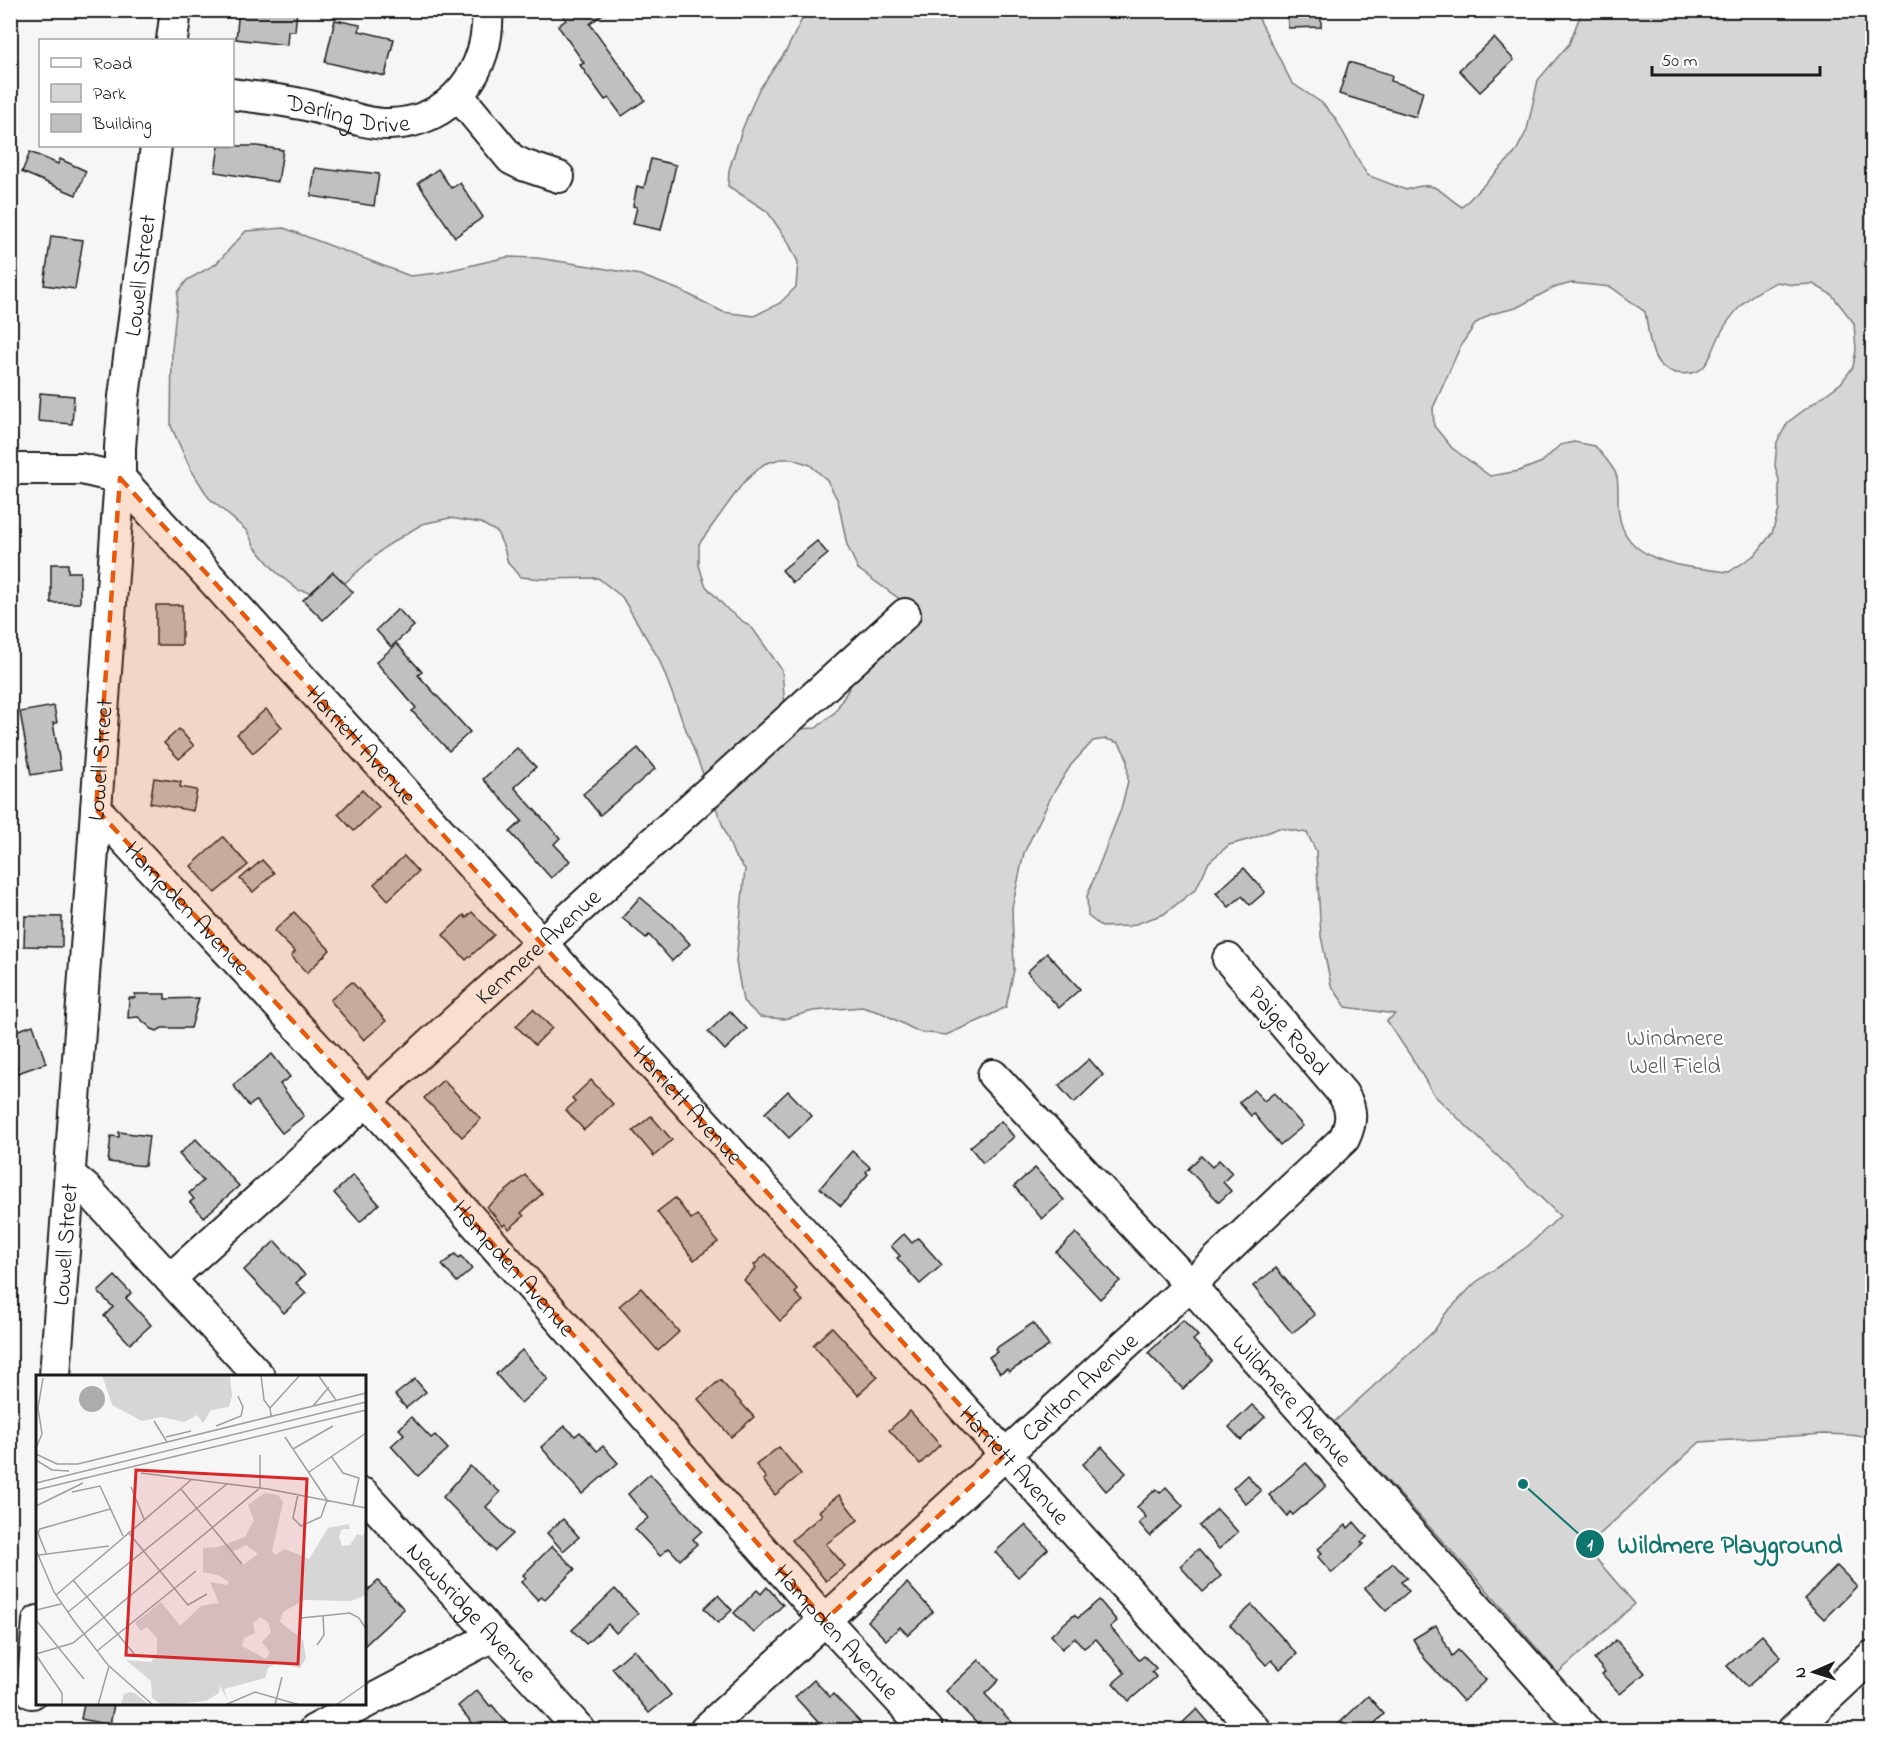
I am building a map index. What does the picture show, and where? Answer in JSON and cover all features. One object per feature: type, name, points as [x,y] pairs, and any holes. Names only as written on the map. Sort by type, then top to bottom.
[{"type":"street","points":[[172,39],[176,10]]},
{"type":"street","name":"Darling Drive","points":[[234,94],[310,106],[360,120],[390,124],[433,113],[458,95],[472,77],[482,57],[486,42],[487,10]]},
{"type":"street","points":[[458,95],[511,159],[560,177]]},
{"type":"street","name":"Lowell Street","points":[[55,1375],[124,397],[156,147]]},
{"type":"street","points":[[10,469],[81,469],[120,478]]},
{"type":"street","name":"Harriett Avenue","points":[[120,478],[1255,1731]]},
{"type":"street","name":"Kenmere Avenue","points":[[170,1279],[905,614]]},
{"type":"street","name":"Hampden Avenue","points":[[96,809],[367,1101],[825,1620],[927,1731]]},
{"type":"street","name":"Paige Road","points":[[1228,958],[1338,1087],[1348,1102]]},
{"type":"street","name":"Wildmere Avenue","points":[[993,1075],[1190,1285],[1587,1731]]},
{"type":"street","name":"Carlton Avenue","points":[[705,1731],[1339,1145],[1351,1125],[1348,1102]]},
{"type":"street","points":[[70,1175],[88,1190],[257,1375]]},
{"type":"street","name":"Newbridge Avenue","points":[[366,1496],[580,1731]]},
{"type":"street","points":[[366,1703],[493,1636]]},
{"type":"street","points":[[32,1693],[36,1645]]},
{"type":"street","points":[[1793,1731],[1872,1656]]},
{"type":"street","points":[[314,1731],[363,1705]]},
{"type":"highlighted area","points":[[120,478],[1005,1455],[825,1620],[367,1101],[96,809]]},
{"type":"green space","name":"Windmere Well Field","points":[[806,11],[1255,11],[1292,83],[1322,103],[1335,118],[1367,175],[1406,190],[1425,186],[1437,188],[1462,207],[1515,153],[1527,130],[1538,80],[1569,44],[1582,11],[1872,11],[1872,1438],[1824,1434],[1700,1442],[1586,1547],[1635,1604],[1558,1673],[1485,1588],[1334,1422],[1434,1331],[1445,1314],[1475,1283],[1528,1246],[1560,1216],[1434,1095],[1387,1021],[1395,1014],[1346,1007],[1331,985],[1321,936],[1316,851],[1307,833],[1279,828],[1229,845],[1209,862],[1196,889],[1164,914],[1130,926],[1102,927],[1088,916],[1087,896],[1121,809],[1128,781],[1127,758],[1119,743],[1106,739],[1093,741],[1071,765],[1052,795],[1024,853],[1012,908],[1014,970],[1006,1007],[946,1035],[919,1032],[882,1013],[862,1007],[813,1011],[784,1019],[760,1017],[743,1001],[736,962],[745,869],[734,855],[659,659],[622,597],[598,578],[520,577],[508,563],[497,532],[481,523],[450,518],[422,524],[385,547],[346,582],[318,594],[298,590],[276,572],[255,547],[247,531],[209,498],[190,468],[171,426],[172,349],[178,292],[187,280],[216,264],[246,231],[284,228],[410,276],[438,273],[507,257],[537,258],[640,275],[682,291],[723,312],[754,316],[780,303],[796,287],[798,262],[787,240],[767,211],[728,186],[729,170],[758,91],[786,51]],"holes":[[[1776,282],[1794,285],[1813,284],[1832,295],[1854,323],[1856,350],[1853,367],[1841,383],[1788,422],[1777,442],[1775,466],[1779,480],[1779,510],[1772,533],[1756,554],[1729,572],[1678,565],[1661,560],[1633,544],[1624,531],[1619,514],[1617,477],[1611,465],[1595,446],[1574,442],[1560,445],[1542,462],[1519,471],[1490,476],[1452,448],[1434,426],[1433,408],[1461,345],[1476,323],[1491,314],[1516,308],[1553,288],[1572,283],[1611,287],[1645,312],[1652,349],[1660,364],[1667,370],[1687,374],[1703,368],[1724,328],[1742,305],[1754,294]],[[780,459],[793,459],[810,465],[827,480],[838,501],[847,545],[858,569],[912,608],[915,621],[898,642],[861,668],[835,712],[816,728],[796,729],[785,708],[782,670],[753,629],[728,610],[705,585],[699,565],[699,544],[743,483],[764,464]]]},
{"type":"building","points":[[239,10],[297,10],[295,31],[288,31],[287,45],[236,39]]},
{"type":"building","points":[[559,10],[608,10],[590,24],[645,100],[622,116],[609,98],[605,100],[580,65],[584,63],[558,26],[566,20]]},
{"type":"building","points":[[1287,10],[1321,10],[1321,27],[1288,28]]},
{"type":"building","points":[[335,20],[360,25],[359,31],[394,39],[385,76],[325,62]]},
{"type":"building","points":[[1494,38],[1514,60],[1480,92],[1459,70]]},
{"type":"building","points":[[1349,62],[1392,75],[1391,81],[1423,91],[1416,117],[1339,94]]},
{"type":"building","points":[[257,146],[283,150],[278,182],[215,172],[219,147]]},
{"type":"building","points":[[30,152],[58,164],[60,159],[86,171],[76,195],[22,172]]},
{"type":"building","points":[[651,159],[676,165],[661,230],[633,224],[637,207],[633,206],[637,186],[644,188]]},
{"type":"building","points":[[315,168],[379,174],[374,206],[311,196]]},
{"type":"building","points":[[438,169],[451,188],[460,183],[483,217],[455,237],[418,183]]},
{"type":"building","points":[[51,236],[83,240],[75,289],[44,285]]},
{"type":"building","points":[[40,393],[74,396],[72,424],[38,421]]},
{"type":"building","points":[[817,541],[828,554],[793,583],[782,570]]},
{"type":"building","points":[[51,564],[68,564],[68,572],[80,572],[80,603],[51,603]]},
{"type":"building","points":[[333,572],[353,592],[323,620],[303,600]]},
{"type":"building","points":[[156,605],[182,605],[182,645],[156,645]]},
{"type":"building","points":[[398,609],[414,626],[391,647],[376,630]]},
{"type":"building","points":[[397,644],[422,672],[418,675],[470,732],[449,751],[412,711],[416,708],[376,662]]},
{"type":"building","points":[[54,706],[57,723],[53,723],[61,770],[31,775],[20,712]]},
{"type":"building","points":[[266,709],[282,727],[253,753],[237,734]]},
{"type":"building","points":[[179,729],[194,746],[179,759],[164,743]]},
{"type":"building","points":[[517,748],[536,767],[514,787],[560,838],[554,844],[570,861],[551,878],[510,832],[522,821],[483,779]]},
{"type":"building","points":[[638,748],[655,769],[600,815],[583,794]]},
{"type":"building","points":[[154,778],[181,782],[180,787],[197,790],[193,811],[150,803]]},
{"type":"building","points":[[362,790],[379,807],[354,831],[338,814]]},
{"type":"building","points":[[223,837],[248,865],[215,893],[191,866]]},
{"type":"building","points":[[404,856],[418,872],[388,900],[374,884]]},
{"type":"building","points":[[262,860],[274,873],[253,892],[240,879]]},
{"type":"building","points":[[1244,868],[1265,892],[1250,905],[1242,896],[1229,907],[1216,893]]},
{"type":"building","points":[[640,897],[671,923],[690,944],[672,961],[649,935],[646,938],[622,918]]},
{"type":"building","points":[[294,912],[330,950],[307,973],[291,956],[295,952],[274,931]]},
{"type":"building","points":[[472,912],[494,935],[466,960],[443,935],[464,915],[466,918]]},
{"type":"building","points":[[25,916],[62,917],[62,947],[24,946]]},
{"type":"building","points":[[1047,953],[1080,989],[1059,1008],[1027,972]]},
{"type":"building","points":[[352,982],[386,1021],[364,1040],[330,1000]]},
{"type":"building","points":[[135,994],[165,994],[165,999],[199,998],[191,1028],[162,1028],[157,1031],[138,1017],[128,1018],[129,998],[135,998]]},
{"type":"building","points":[[533,1009],[552,1028],[535,1045],[516,1026]]},
{"type":"building","points":[[730,1011],[747,1029],[725,1050],[708,1032]]},
{"type":"building","points":[[33,1025],[46,1063],[18,1073],[10,1050],[10,1033]]},
{"type":"building","points":[[272,1054],[290,1077],[280,1084],[304,1116],[282,1133],[256,1101],[249,1106],[233,1085]]},
{"type":"building","points":[[1089,1059],[1103,1075],[1074,1103],[1059,1086]]},
{"type":"building","points":[[443,1080],[481,1119],[462,1137],[424,1098]]},
{"type":"building","points":[[591,1080],[613,1104],[584,1130],[566,1110],[575,1102],[572,1098]]},
{"type":"building","points":[[1254,1090],[1264,1101],[1274,1093],[1303,1126],[1280,1145],[1254,1114],[1251,1116],[1239,1102]]},
{"type":"building","points":[[788,1091],[812,1116],[789,1138],[765,1113]]},
{"type":"building","points":[[651,1116],[672,1140],[654,1156],[633,1131]]},
{"type":"building","points":[[1001,1121],[1014,1137],[983,1163],[970,1147]]},
{"type":"building","points":[[119,1132],[149,1136],[145,1166],[108,1162],[111,1136],[119,1137]]},
{"type":"building","points":[[196,1139],[239,1186],[204,1217],[190,1202],[194,1199],[189,1193],[203,1181],[179,1154]]},
{"type":"building","points":[[852,1151],[870,1167],[866,1172],[868,1174],[841,1206],[820,1188]]},
{"type":"building","points":[[1201,1156],[1212,1167],[1219,1160],[1232,1173],[1223,1182],[1231,1191],[1219,1202],[1188,1169]]},
{"type":"building","points":[[1035,1168],[1064,1200],[1042,1219],[1014,1186]]},
{"type":"building","points":[[353,1175],[379,1204],[360,1222],[334,1193]]},
{"type":"building","points":[[525,1175],[542,1194],[521,1213],[524,1216],[509,1229],[505,1224],[503,1226],[487,1207]]},
{"type":"building","points":[[675,1198],[691,1219],[697,1215],[718,1242],[694,1260],[657,1212]]},
{"type":"building","points":[[1076,1233],[1120,1281],[1100,1299],[1056,1252]]},
{"type":"building","points":[[904,1234],[912,1243],[918,1238],[942,1265],[920,1284],[897,1258],[900,1256],[891,1246]]},
{"type":"building","points":[[275,1241],[305,1275],[296,1283],[306,1293],[284,1313],[244,1270]]},
{"type":"building","points":[[455,1254],[459,1258],[461,1256],[472,1269],[457,1282],[442,1265]]},
{"type":"building","points":[[766,1254],[798,1290],[795,1293],[803,1301],[780,1321],[744,1280],[756,1268],[754,1265]]},
{"type":"building","points":[[1276,1268],[1315,1315],[1292,1333],[1253,1286]]},
{"type":"building","points":[[115,1276],[131,1293],[126,1298],[151,1325],[130,1344],[104,1316],[113,1307],[98,1292]]},
{"type":"building","points":[[641,1288],[679,1332],[658,1351],[619,1306]]},
{"type":"building","points":[[1183,1320],[1198,1336],[1193,1340],[1212,1361],[1183,1389],[1148,1353]]},
{"type":"building","points":[[1033,1323],[1049,1346],[1009,1372],[1007,1369],[1000,1373],[989,1357],[997,1352],[995,1349]]},
{"type":"building","points":[[832,1327],[878,1377],[858,1395],[813,1345]]},
{"type":"building","points":[[522,1350],[548,1379],[521,1403],[496,1374]]},
{"type":"building","points":[[415,1379],[426,1392],[406,1408],[395,1395]]},
{"type":"building","points":[[720,1380],[754,1417],[731,1437],[698,1399]]},
{"type":"building","points":[[1252,1405],[1265,1417],[1241,1440],[1229,1427]]},
{"type":"building","points":[[910,1411],[940,1445],[920,1464],[889,1430]]},
{"type":"building","points":[[411,1417],[431,1438],[435,1435],[448,1449],[418,1476],[391,1446],[404,1434],[399,1429]]},
{"type":"building","points":[[565,1426],[575,1436],[580,1432],[597,1451],[603,1446],[618,1463],[582,1494],[541,1447]]},
{"type":"building","points":[[779,1447],[801,1474],[775,1495],[763,1480],[766,1478],[756,1465]]},
{"type":"building","points":[[1102,1447],[1126,1473],[1106,1491],[1083,1464]]},
{"type":"building","points":[[1306,1463],[1326,1486],[1293,1515],[1290,1512],[1287,1516],[1269,1495]]},
{"type":"building","points":[[470,1466],[500,1492],[486,1507],[513,1534],[495,1551],[443,1497]]},
{"type":"building","points":[[650,1474],[702,1531],[693,1539],[697,1544],[680,1560],[669,1548],[660,1556],[635,1529],[648,1518],[628,1494]]},
{"type":"building","points":[[1247,1475],[1261,1491],[1246,1504],[1233,1488]]},
{"type":"building","points":[[1166,1487],[1183,1506],[1150,1536],[1139,1523],[1146,1517],[1137,1507],[1156,1489],[1160,1493]]},
{"type":"building","points":[[839,1495],[858,1520],[826,1544],[845,1566],[826,1581],[792,1540],[822,1515],[819,1511]]},
{"type":"building","points":[[1217,1509],[1238,1532],[1219,1549],[1199,1526]]},
{"type":"building","points":[[563,1519],[579,1537],[563,1551],[547,1533]]},
{"type":"building","points":[[1354,1522],[1367,1537],[1361,1542],[1364,1544],[1332,1573],[1318,1557],[1322,1553],[1318,1549],[1346,1525],[1348,1528]]},
{"type":"building","points":[[1025,1525],[1048,1549],[1018,1577],[995,1552]]},
{"type":"building","points":[[552,1546],[575,1569],[545,1599],[541,1596],[538,1600],[521,1582],[526,1578],[523,1575]]},
{"type":"building","points":[[1198,1549],[1221,1576],[1203,1592],[1180,1566]]},
{"type":"building","points":[[1393,1563],[1407,1578],[1401,1582],[1409,1591],[1386,1611],[1365,1588]]},
{"type":"building","points":[[1837,1566],[1857,1586],[1824,1619],[1804,1599]]},
{"type":"building","points":[[378,1581],[404,1609],[366,1644],[366,1592]]},
{"type":"building","points":[[907,1583],[933,1612],[908,1635],[900,1627],[886,1640],[868,1621]]},
{"type":"building","points":[[767,1587],[783,1605],[754,1633],[734,1613],[757,1590],[761,1594]]},
{"type":"building","points":[[615,1589],[638,1614],[616,1633],[608,1624],[586,1644],[572,1630]]},
{"type":"building","points":[[718,1595],[732,1610],[718,1623],[704,1608]]},
{"type":"building","points":[[1099,1600],[1117,1621],[1110,1627],[1139,1660],[1144,1656],[1156,1668],[1152,1672],[1156,1677],[1129,1701],[1113,1683],[1125,1673],[1096,1639],[1084,1648],[1075,1638],[1062,1649],[1051,1635],[1074,1615],[1078,1618]]},
{"type":"building","points":[[1252,1605],[1297,1654],[1280,1669],[1272,1660],[1266,1665],[1230,1625]]},
{"type":"building","points":[[1436,1625],[1452,1656],[1458,1650],[1486,1680],[1463,1701],[1425,1659],[1413,1639]]},
{"type":"building","points":[[1762,1635],[1781,1657],[1747,1687],[1727,1666]]},
{"type":"building","points":[[1616,1640],[1645,1673],[1620,1694],[1602,1674],[1605,1672],[1594,1659]]},
{"type":"building","points":[[634,1649],[671,1695],[649,1713],[612,1668]]},
{"type":"building","points":[[979,1660],[999,1680],[985,1694],[1020,1731],[984,1731],[946,1691]]},
{"type":"building","points":[[814,1680],[830,1697],[833,1694],[860,1722],[852,1731],[826,1731],[795,1697]]},
{"type":"building","points":[[477,1690],[513,1731],[479,1731],[458,1706]]},
{"type":"building","points":[[1368,1696],[1384,1714],[1367,1731],[1331,1731]]},
{"type":"building","points":[[84,1705],[114,1705],[110,1725],[81,1719]]},
{"type":"building","points":[[1197,1709],[1216,1731],[1174,1731]]},
{"type":"place","name":"Wildmere Playground","points":[[1523,1484]]}]
